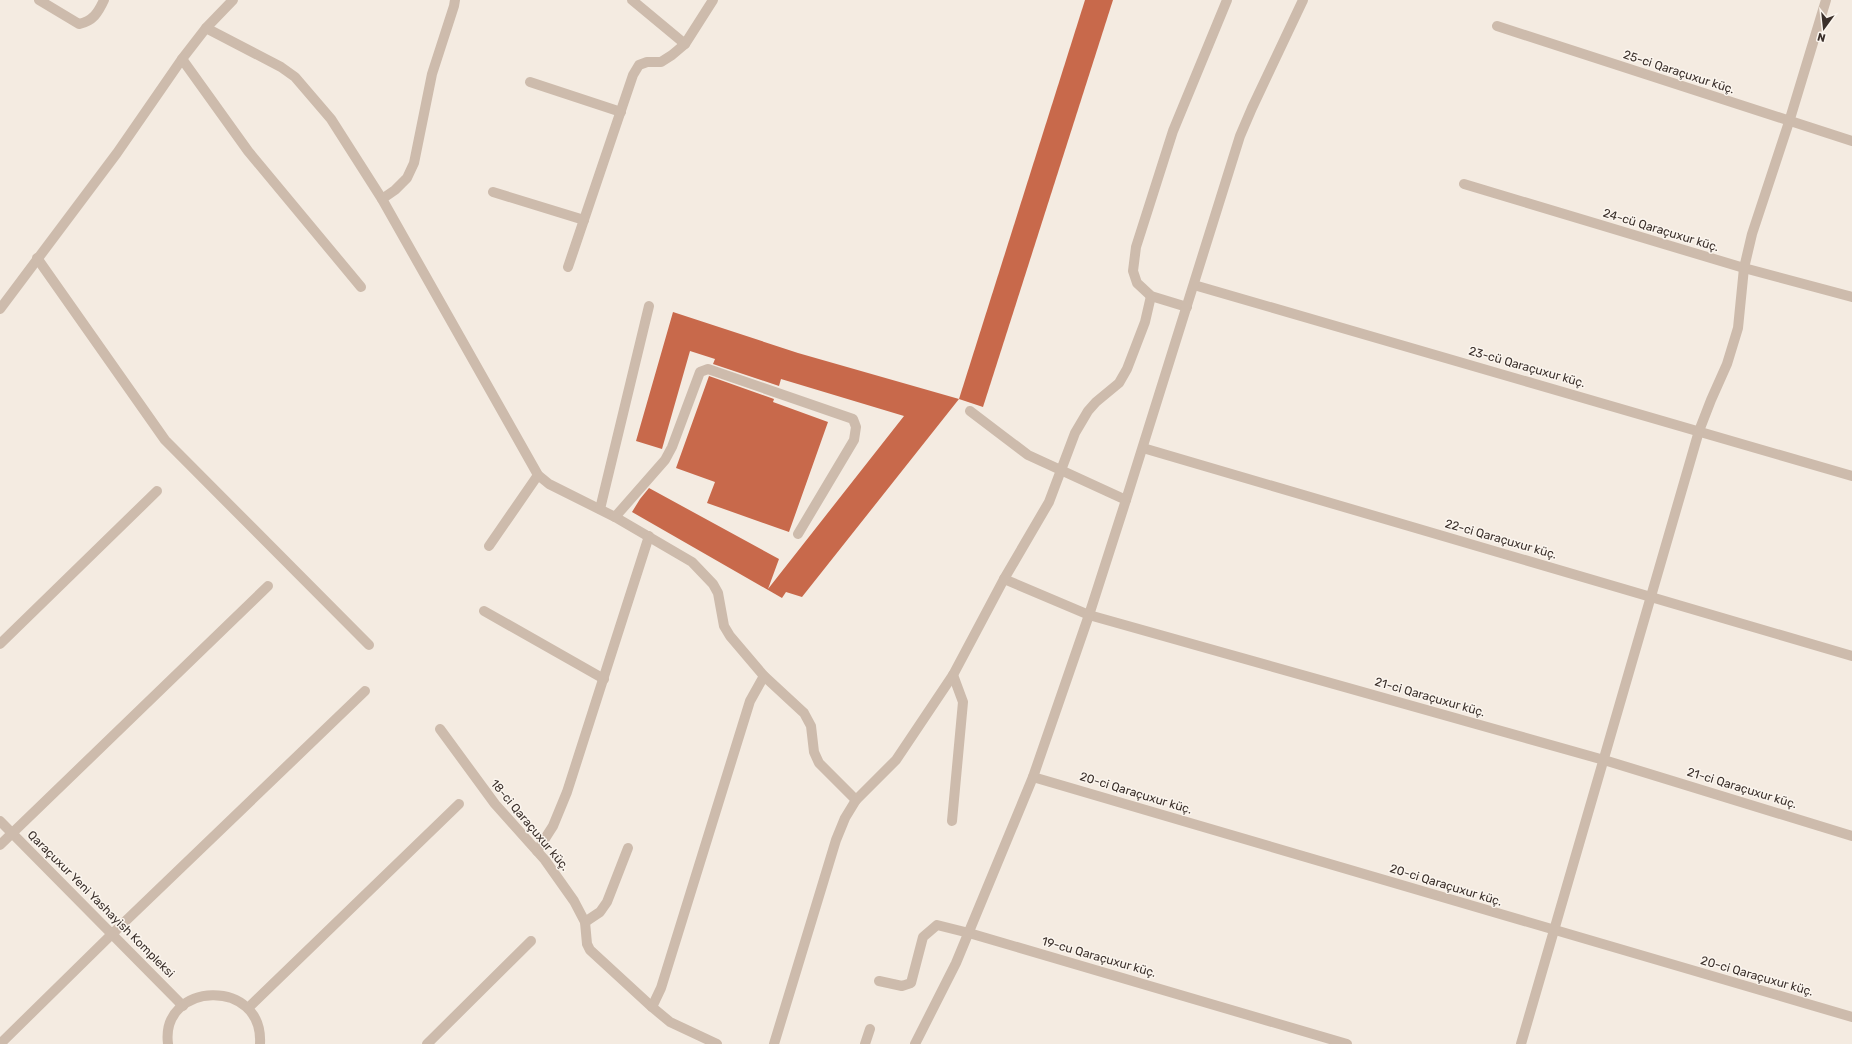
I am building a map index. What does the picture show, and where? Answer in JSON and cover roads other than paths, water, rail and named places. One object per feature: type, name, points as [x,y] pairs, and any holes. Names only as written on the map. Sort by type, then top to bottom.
[{"type":"street","points":[[39,0],[79,24],[88,22],[95,17],[104,0]]},
{"type":"street","points":[[0,309],[37,258],[118,153],[182,59],[206,28],[234,0]]},
{"type":"street","points":[[382,199],[395,190],[407,178],[414,163],[432,74],[454,6],[454,0]]},
{"type":"street","points":[[632,0],[686,44]]},
{"type":"street","points":[[568,267],[633,75],[639,65],[647,62],[662,62],[686,44],[713,0]]},
{"type":"street","points":[[1187,307],[1151,296],[1137,283],[1133,271],[1136,247],[1173,131],[1227,0]]},
{"type":"street","points":[[915,1044],[956,963],[1034,776],[1089,616],[1240,136],[1303,0]]},
{"type":"street","points":[[1521,1044],[1552,930],[1604,760],[1699,431],[1710,400],[1727,364],[1738,328],[1744,268],[1752,234],[1789,122],[1826,0]]},
{"type":"street","name":"25-ci Qaraçuxur küç.","points":[[1497,26],[1789,122],[1852,141]]},
{"type":"street","points":[[206,28],[281,67],[295,77],[332,119],[382,199],[538,475],[549,484],[615,517],[692,562],[713,584],[718,593],[724,626],[727,631],[764,676],[804,713],[810,726],[814,752],[819,763],[856,800]]},
{"type":"street","points":[[182,59],[248,152],[361,287]]},
{"type":"street","points":[[530,82],[621,112]]},
{"type":"street","name":"24-cü Qaraçuxur küç.","points":[[1464,184],[1744,268],[1852,296]]},
{"type":"street","points":[[493,192],[584,220]]},
{"type":"street","points":[[37,258],[165,440],[369,645]]},
{"type":"street","name":"23-cü Qaraçuxur küç.","points":[[1194,285],[1852,476]]},
{"type":"street","points":[[774,1044],[836,840],[845,818],[856,800],[896,760],[953,674],[1004,579],[1049,502],[1062,471],[1075,433],[1088,411],[1096,402],[1119,383],[1127,369],[1145,322],[1151,296]]},
{"type":"street","points":[[600,509],[649,306]]},
{"type":"street","points":[[615,517],[664,460],[672,447],[700,372],[708,369],[853,419],[856,427],[854,440],[798,534]]},
{"type":"street","points":[[970,411],[1028,455],[1126,500]]},
{"type":"street","name":"22-ci Qaraçuxur küç.","points":[[1143,448],[1652,596],[1852,656]]},
{"type":"street","points":[[489,546],[538,475]]},
{"type":"street","points":[[0,644],[157,491]]},
{"type":"street","points":[[537,851],[560,812],[649,536]]},
{"type":"street","name":"21-ci Qaraçuxur küç.","points":[[1004,579],[1089,616],[1604,760],[1852,836]]},
{"type":"street","points":[[0,845],[268,586]]},
{"type":"street","points":[[484,611],[604,679]]},
{"type":"street","points":[[952,821],[963,702],[953,674]]},
{"type":"street","points":[[652,1007],[661,988],[718,800],[750,701],[764,676]]},
{"type":"street","points":[[0,1044],[365,691]]},
{"type":"street","name":"18-ci Qaraçuxur küç.","points":[[440,729],[495,804],[537,851],[574,901],[585,922],[587,944],[590,950],[670,1022],[717,1044]]},
{"type":"street","name":"20-ci Qaraçuxur küç.","points":[[1034,776],[1552,930],[1852,1017]]},
{"type":"street","points":[[248,1008],[460,804]]},
{"type":"street","name":"Qaraçuxur Yeni Yashayish Kompleksi","points":[[0,821],[111,935],[183,1006]]},
{"type":"street","points":[[585,922],[600,912],[607,902],[628,848]]},
{"type":"street","name":"19-cu Qaraçuxur küç.","points":[[880,981],[902,986],[911,983],[923,937],[937,925],[969,933],[1347,1044]]},
{"type":"street","points":[[427,1044],[531,941]]},
{"type":"street","points":[[168,1044],[170,1027],[175,1015],[183,1006],[195,998],[209,994],[223,995],[236,999],[248,1008],[256,1021],[260,1036],[260,1044]]},
{"type":"street","points":[[865,1044],[870,1029]]}]
